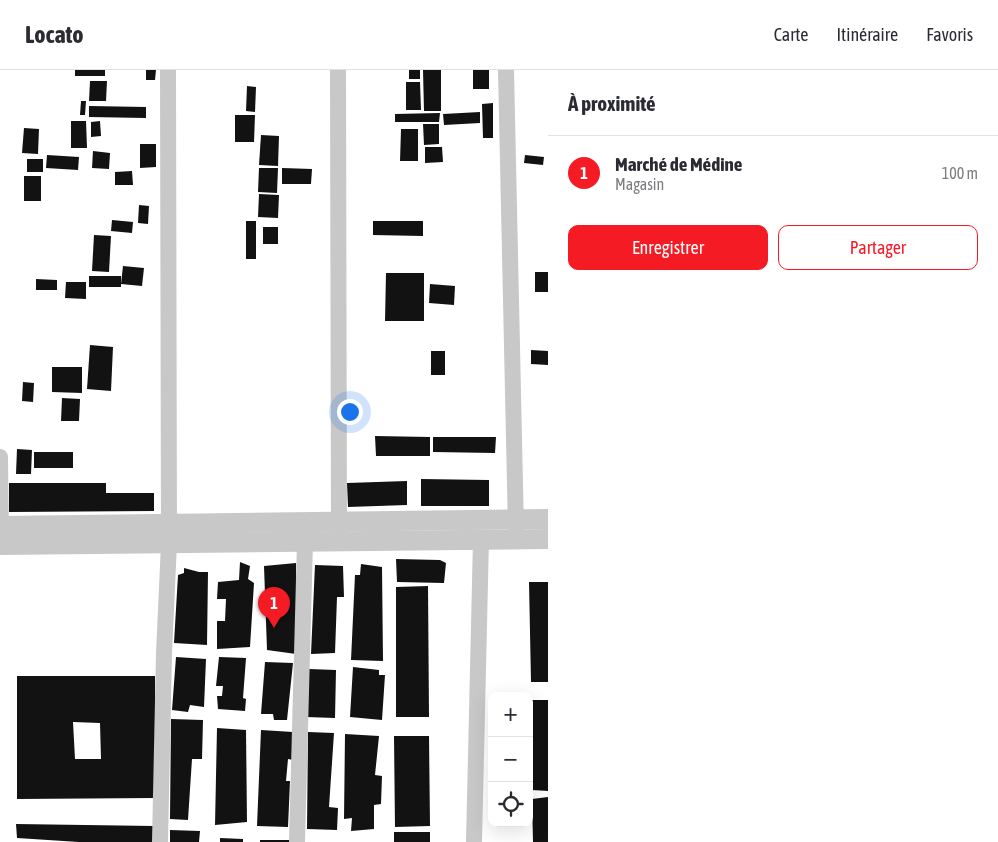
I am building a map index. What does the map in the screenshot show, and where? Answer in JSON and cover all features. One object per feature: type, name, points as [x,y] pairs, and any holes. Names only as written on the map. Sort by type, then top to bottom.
[{"type":"street","points":[[160,842],[164,653],[169,533],[168,70]]},
{"type":"street","points":[[338,70],[339,532]]},
{"type":"street","points":[[506,70],[516,529]]},
{"type":"street","points":[[0,457],[1,536],[516,529],[548,539]]},
{"type":"street","points":[[169,533],[305,541],[339,532],[481,540],[548,519]]},
{"type":"street","points":[[474,842],[481,540]]},
{"type":"street","points":[[296,842],[305,541]]},
{"type":"building","points":[[75,70],[105,70],[105,76],[75,76]]},
{"type":"building","points":[[146,70],[156,70],[155,80],[146,80]]},
{"type":"building","points":[[409,70],[420,70],[420,79],[409,79]]},
{"type":"building","points":[[423,70],[441,70],[441,111],[424,111]]},
{"type":"building","points":[[473,70],[489,70],[489,89],[473,89]]},
{"type":"building","points":[[90,81],[107,81],[106,101],[89,101]]},
{"type":"building","points":[[406,82],[420,82],[421,110],[406,110]]},
{"type":"building","points":[[247,86],[256,87],[255,112],[246,111]]},
{"type":"building","points":[[81,101],[86,101],[85,115],[80,115]]},
{"type":"building","points":[[493,103],[493,138],[483,138],[482,104]]},
{"type":"building","points":[[89,106],[146,107],[146,118],[89,117]]},
{"type":"building","points":[[480,112],[480,123],[444,125],[443,114]]},
{"type":"building","points":[[440,113],[439,122],[395,122],[395,114]]},
{"type":"building","points":[[235,115],[255,115],[254,142],[235,142]]},
{"type":"building","points":[[71,121],[86,121],[87,148],[71,148]]},
{"type":"building","points":[[100,121],[101,136],[91,137],[91,122]]},
{"type":"building","points":[[423,124],[439,124],[439,144],[424,145]]},
{"type":"building","points":[[24,128],[39,129],[38,154],[22,153]]},
{"type":"building","points":[[401,129],[418,129],[418,161],[400,161]]},
{"type":"building","points":[[261,135],[279,136],[278,166],[259,165]]},
{"type":"building","points":[[140,144],[156,144],[156,167],[140,168]]},
{"type":"building","points":[[425,147],[442,147],[443,162],[425,163]]},
{"type":"building","points":[[93,151],[110,153],[109,169],[92,168]]},
{"type":"building","points":[[47,155],[79,157],[78,170],[46,168]]},
{"type":"building","points":[[525,155],[544,157],[543,165],[524,163]]},
{"type":"building","points":[[27,159],[43,159],[43,172],[27,172]]},
{"type":"building","points":[[259,168],[278,168],[277,193],[258,192]]},
{"type":"building","points":[[282,168],[312,169],[311,184],[282,184]]},
{"type":"building","points":[[132,171],[133,185],[115,185],[115,172]]},
{"type":"building","points":[[24,176],[41,176],[41,201],[24,201]]},
{"type":"building","points":[[259,194],[279,195],[278,218],[258,217]]},
{"type":"building","points":[[139,205],[149,206],[148,224],[138,223]]},
{"type":"building","points":[[112,220],[133,222],[132,233],[111,231]]},
{"type":"building","points":[[246,221],[256,221],[256,259],[246,259]]},
{"type":"building","points":[[373,221],[423,221],[423,236],[373,235]]},
{"type":"building","points":[[263,227],[278,227],[278,244],[263,244]]},
{"type":"building","points":[[94,235],[111,236],[109,272],[92,271]]},
{"type":"building","points":[[123,266],[144,268],[142,286],[121,284]]},
{"type":"building","points":[[535,272],[548,272],[548,292],[535,292]]},
{"type":"building","points":[[386,273],[424,273],[424,321],[385,321]]},
{"type":"building","points":[[89,276],[121,276],[121,287],[89,287]]},
{"type":"building","points":[[36,279],[57,280],[57,290],[36,290]]},
{"type":"building","points":[[66,282],[86,282],[86,299],[65,298]]},
{"type":"building","points":[[430,284],[455,286],[454,305],[429,303]]},
{"type":"building","points":[[90,345],[113,347],[111,391],[87,389]]},
{"type":"building","points":[[531,350],[548,351],[548,365],[531,364]]},
{"type":"building","points":[[431,351],[445,351],[445,375],[431,375]]},
{"type":"building","points":[[52,367],[82,367],[82,393],[52,392]]},
{"type":"building","points":[[23,382],[34,383],[33,402],[22,401]]},
{"type":"building","points":[[62,398],[80,399],[79,421],[61,421]]},
{"type":"building","points":[[375,436],[430,437],[430,456],[376,456]]},
{"type":"building","points":[[433,437],[496,437],[495,453],[433,452]]},
{"type":"building","points":[[17,449],[32,450],[31,474],[16,474]]},
{"type":"building","points":[[34,452],[73,452],[73,468],[34,468]]},
{"type":"building","points":[[421,479],[489,480],[489,506],[421,506]]},
{"type":"building","points":[[407,481],[407,505],[348,507],[347,483]]},
{"type":"building","points":[[9,483],[106,483],[106,493],[154,493],[154,511],[9,512]]},
{"type":"building","points":[[396,559],[440,560],[446,563],[444,583],[397,582]]},
{"type":"building","points":[[240,562],[250,566],[248,579],[254,583],[250,647],[217,649],[217,621],[225,621],[226,599],[217,599],[218,582],[239,580]]},
{"type":"building","points":[[296,563],[296,654],[267,650],[264,566]]},
{"type":"building","points":[[361,564],[382,567],[383,661],[351,660],[355,575],[360,575]]},
{"type":"building","points":[[315,565],[343,566],[344,597],[337,597],[335,653],[311,654]]},
{"type":"building","points":[[184,568],[208,572],[207,645],[174,643],[178,575],[184,573]]},
{"type":"building","points":[[529,582],[548,582],[548,682],[531,682]]},
{"type":"building","points":[[428,586],[429,717],[396,717],[396,587]]},
{"type":"building","points":[[176,657],[206,659],[204,707],[190,705],[188,712],[172,710]]},
{"type":"building","points":[[219,657],[246,658],[243,698],[246,699],[245,711],[218,709],[217,696],[222,696],[223,686],[216,686]]},
{"type":"building","points":[[265,662],[293,663],[287,720],[274,720],[273,714],[261,714]]},
{"type":"building","points":[[353,667],[379,670],[379,675],[385,675],[382,720],[350,717]]},
{"type":"building","points":[[309,669],[336,670],[335,718],[306,717]]},
{"type":"building","points":[[17,676],[155,676],[155,798],[17,799]],"holes":[[[73,722],[100,723],[101,759],[75,759]]]},
{"type":"building","points":[[533,700],[548,700],[548,791],[533,790]]},
{"type":"building","points":[[171,719],[203,720],[202,759],[192,759],[188,820],[170,819]]},
{"type":"building","points":[[217,728],[246,730],[247,822],[215,825]]},
{"type":"building","points":[[261,730],[293,732],[293,760],[288,759],[286,781],[290,781],[288,827],[257,826]]},
{"type":"building","points":[[308,732],[334,733],[329,807],[338,808],[337,830],[307,829]]},
{"type":"building","points":[[345,734],[379,736],[375,775],[382,776],[381,804],[374,805],[374,829],[351,831],[352,818],[344,819]]},
{"type":"building","points":[[394,736],[429,736],[430,826],[395,827]]},
{"type":"building","points":[[548,797],[548,842],[533,842],[533,799]]},
{"type":"building","points":[[16,824],[154,826],[154,842],[79,842],[17,838]]},
{"type":"building","points":[[170,830],[200,831],[199,842],[170,842]]},
{"type":"building","points":[[394,832],[430,832],[430,842],[394,842]]},
{"type":"building","points":[[220,838],[243,839],[243,842],[220,842]]},
{"type":"building","points":[[260,840],[291,840],[291,842],[260,842]]},
{"type":"place","name":"Marché de Médine","points":[[274,628]]}]
